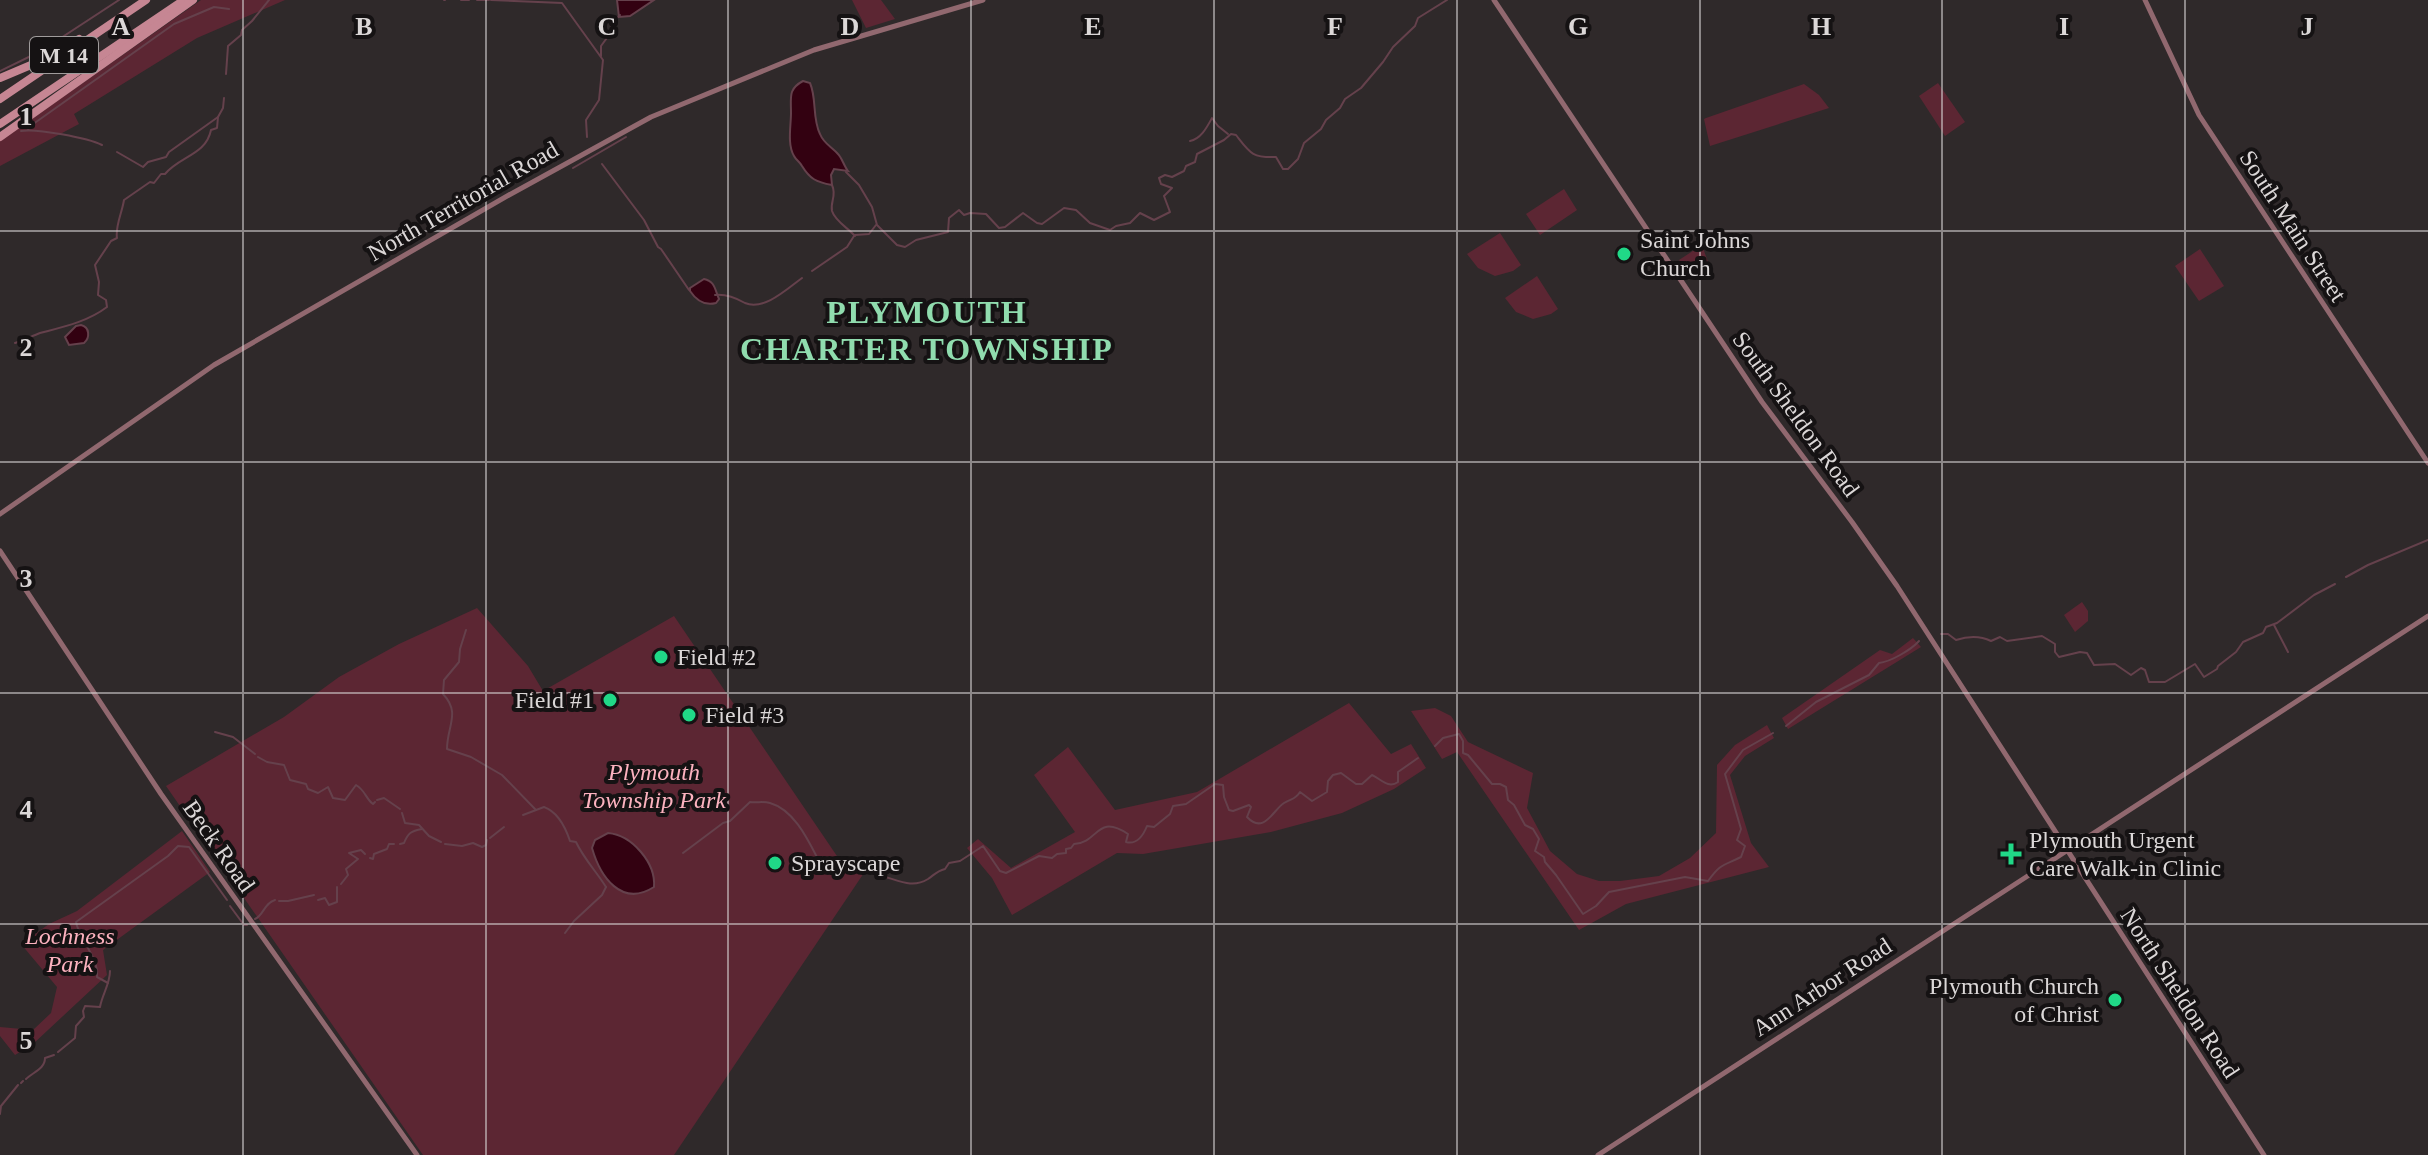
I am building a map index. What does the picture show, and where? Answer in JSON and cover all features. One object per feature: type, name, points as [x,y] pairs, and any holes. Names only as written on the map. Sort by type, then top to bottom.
[{"type":"highway","name":"M 14","points":[[0,99],[146,0]]},
{"type":"highway","name":"M 14","points":[[0,124],[184,0]]},
{"type":"highway","points":[[0,137],[193,0]]},
{"type":"highway","points":[[0,78],[38,62],[128,11]]},
{"type":"main road","name":"North Territorial Road","points":[[0,514],[214,365],[651,117],[814,50],[983,0]]},
{"type":"main road","name":"South Sheldon Road","points":[[1494,0],[1768,412],[1882,564],[2067,850]]},
{"type":"main road","name":"South Main Street","points":[[2145,0],[2199,115],[2428,463]]},
{"type":"main road","name":"Beck Road","points":[[0,551],[161,794],[417,1155]]},
{"type":"main road","name":"Ann Arbor Road","points":[[1598,1155],[2428,616]]},
{"type":"main road","name":"North Sheldon Road","points":[[2067,850],[2264,1155]]},
{"type":"green space","points":[[201,0],[285,0],[197,38],[74,114],[79,124],[0,166],[0,141]]},
{"type":"green space","points":[[852,0],[881,0],[895,19],[866,28]]},
{"type":"green space","points":[[1938,83],[1965,122],[1945,136],[1919,96]]},
{"type":"green space","points":[[1804,84],[1819,95],[1829,108],[1710,146],[1704,119]]},
{"type":"green space","points":[[1564,189],[1577,210],[1540,235],[1526,214]]},
{"type":"green space","points":[[1500,233],[1521,265],[1513,271],[1495,276],[1478,268],[1467,254]]},
{"type":"green space","points":[[1702,245],[1709,265],[1693,278],[1679,260]]},
{"type":"green space","points":[[2200,249],[2224,286],[2199,301],[2175,266]]},
{"type":"green space","points":[[1537,276],[1558,309],[1533,319],[1516,312],[1505,298]]},
{"type":"green space","points":[[2082,602],[2088,611],[2088,621],[2075,632],[2064,615]]},
{"type":"green space","name":"Plymouth Township Park","points":[[477,608],[528,666],[543,691],[674,616],[839,859],[872,861],[674,1155],[423,1155],[166,786],[284,717],[339,677],[399,644]]},
{"type":"green space","points":[[1913,638],[1921,647],[1788,729],[1782,718],[1880,650],[1892,654]]},
{"type":"green space","points":[[1349,703],[1391,754],[1411,744],[1426,768],[1394,789],[1342,813],[1271,832],[1143,854],[1117,853],[1012,915],[992,878],[967,848],[978,839],[1011,868],[1075,832],[1034,775],[1068,747],[1115,810],[1197,792]]},
{"type":"green space","points":[[1435,708],[1451,716],[1468,742],[1533,773],[1527,808],[1550,851],[1577,874],[1599,881],[1659,876],[1690,858],[1716,833],[1717,765],[1735,745],[1767,725],[1774,738],[1745,756],[1730,775],[1751,843],[1769,867],[1626,904],[1579,930],[1457,752],[1442,759],[1411,711]]},
{"type":"green space","name":"Lochness Park","points":[[182,831],[210,872],[103,950],[107,975],[33,1044],[15,1055],[0,1036],[0,1027],[33,1030],[51,1013],[57,987],[21,944],[49,924],[77,911]]},
{"type":"shaded area","points":[[617,0],[654,0],[630,16],[619,17]]},
{"type":"shaded area","points":[[803,81],[810,83],[816,122],[822,137],[848,171],[834,169],[832,185],[811,177],[792,151],[791,94]]},
{"type":"shaded area","points":[[704,279],[714,286],[719,299],[716,303],[701,302],[690,291]]},
{"type":"shaded area","points":[[76,326],[86,328],[87,338],[84,343],[69,345],[65,337]]},
{"type":"shaded area","points":[[608,833],[626,839],[641,852],[651,869],[654,887],[632,894],[622,891],[606,878],[592,848],[595,840]]},
{"type":"waterway","points":[[0,71],[41,51],[119,0]]},
{"type":"waterway","points":[[226,74],[228,46],[269,0]]},
{"type":"waterway","points":[[461,0],[469,0]]},
{"type":"waterway","points":[[477,0],[489,0]]},
{"type":"waterway","points":[[491,0],[562,3],[603,60],[599,100],[586,120],[587,137]]},
{"type":"waterway","points":[[846,172],[859,185],[872,207],[877,225],[897,245],[905,247],[916,240],[948,232],[949,218],[959,210],[964,215],[986,214],[999,228],[1023,213],[1042,224],[1064,208],[1076,210],[1090,223],[1110,230],[1130,223],[1140,213],[1154,220],[1170,212],[1164,196],[1172,188],[1161,184],[1159,178],[1165,175],[1172,177],[1184,171],[1186,166],[1195,162],[1197,154],[1231,134],[1236,135],[1252,153],[1276,157],[1283,169],[1288,169],[1298,159],[1304,143],[1321,129],[1345,99],[1361,88],[1393,47],[1415,26],[1418,18],[1447,0]]},
{"type":"waterway","points":[[28,130],[174,24],[214,7],[229,9]]},
{"type":"waterway","points":[[601,56],[601,46],[612,31],[611,24],[620,15]]},
{"type":"waterway","points":[[117,152],[143,167],[148,162],[166,157],[218,117],[224,98]]},
{"type":"waterway","points":[[15,343],[83,320],[107,307],[106,300],[98,295],[95,265],[111,241],[117,238],[124,200],[150,182],[154,183],[161,174],[204,145],[211,130],[217,128],[218,117]]},
{"type":"waterway","points":[[1190,141],[1206,129],[1212,118],[1228,134]]},
{"type":"waterway","points":[[21,131],[62,134],[102,145]]},
{"type":"waterway","points":[[573,168],[626,137]]},
{"type":"waterway","points":[[602,164],[644,220],[658,247],[689,290]]},
{"type":"waterway","points":[[832,185],[834,215],[855,236]]},
{"type":"waterway","points":[[855,235],[869,234],[876,225]]},
{"type":"waterway","points":[[812,271],[847,247],[854,236]]},
{"type":"waterway","points":[[715,295],[752,305],[760,304],[775,298],[802,278]]},
{"type":"waterway","points":[[2346,577],[2428,540]]},
{"type":"waterway","points":[[1941,634],[1948,634],[1956,640],[1974,637],[1991,641],[2000,637],[2007,641],[2042,636],[2055,644],[2059,657],[2087,653],[2094,665],[2115,664],[2131,675],[2141,668],[2145,670],[2149,682],[2165,682],[2195,664],[2204,677],[2236,652],[2243,642],[2263,633],[2266,627],[2277,623],[2314,595],[2335,584]]},
{"type":"waterway","points":[[2274,625],[2288,652]]},
{"type":"waterway","points":[[466,630],[459,662],[444,680],[443,694],[452,714],[447,749],[471,757],[502,775],[536,810]]},
{"type":"waterway","points":[[1786,726],[1816,702],[1869,675],[1879,663],[1900,655],[1919,641]]},
{"type":"waterway","points":[[215,732],[233,737],[255,754]]},
{"type":"waterway","points":[[1435,746],[1443,738],[1459,734],[1463,741],[1463,753],[1492,784],[1506,787],[1508,800],[1539,839],[1535,851],[1544,857],[1583,914],[1609,892],[1685,877],[1708,881],[1719,868],[1741,857],[1745,846],[1737,840],[1741,829],[1725,774],[1743,750],[1773,733]]},
{"type":"waterway","points":[[258,757],[284,765],[290,780],[306,784],[308,789],[318,793],[328,787],[333,798],[345,800],[356,785],[373,804],[375,802]]},
{"type":"waterway","points":[[882,876],[905,883],[922,882],[945,869],[949,863],[960,861],[983,846],[1000,871],[1006,873],[1039,856],[1052,858],[1066,853],[1066,849],[1074,844],[1110,827],[1128,834],[1126,842],[1133,842],[1147,826],[1154,827],[1170,814],[1173,806],[1186,804],[1215,784],[1223,785],[1229,810],[1249,805],[1247,817],[1253,822],[1263,822],[1300,792],[1312,801],[1327,792],[1328,781],[1333,775],[1341,773],[1356,784],[1362,784],[1372,775],[1394,784],[1398,782],[1398,772],[1418,758]]},
{"type":"waterway","points":[[377,800],[384,798],[400,809]]},
{"type":"waterway","points":[[683,853],[730,821],[750,802],[765,802],[787,812],[820,863],[827,866]]},
{"type":"waterway","points":[[523,815],[544,807],[553,813],[564,826],[570,841],[576,842],[606,887]]},
{"type":"waterway","points":[[402,813],[405,823],[419,825],[429,836],[441,842]]},
{"type":"waterway","points":[[490,838],[504,827]]},
{"type":"waterway","points":[[400,844],[410,833],[422,829]]},
{"type":"waterway","points":[[445,844],[462,846],[473,843],[482,847],[487,840]]},
{"type":"waterway","points":[[370,858],[387,849],[389,844],[394,844]]},
{"type":"waterway","points":[[108,983],[97,977],[95,963],[76,922],[178,846],[189,847],[227,900]]},
{"type":"waterway","points":[[341,884],[348,875],[346,869],[358,859],[349,853],[361,850],[365,854]]},
{"type":"waterway","points":[[838,867],[871,868]]},
{"type":"waterway","points":[[318,900],[325,898],[329,905],[337,902],[337,887]]},
{"type":"waterway","points":[[565,933],[606,887]]},
{"type":"waterway","points":[[279,901],[314,895]]},
{"type":"waterway","points":[[255,919],[275,900]]},
{"type":"waterway","points":[[230,906],[247,925]]},
{"type":"waterway","points":[[58,1052],[75,1038],[76,1026],[84,1017],[85,1006],[100,1007],[110,971]]},
{"type":"waterway","points":[[26,1079],[41,1068],[45,1058],[54,1055]]},
{"type":"waterway","points":[[0,1114],[1,1106],[18,1085]]},
{"type":"place","name":"Saint Johns Church","points":[[1624,254]]},
{"type":"place","name":"Field #2","points":[[661,657]]},
{"type":"place","name":"Field #1","points":[[610,700]]},
{"type":"place","name":"Field #3","points":[[689,715]]},
{"type":"place","name":"Plymouth Urgent Care Walk-in Clinic","points":[[2011,854]]},
{"type":"place","name":"Sprayscape","points":[[775,863]]},
{"type":"place","name":"Plymouth Church of Christ","points":[[2115,1000]]},
{"type":"district","name":"PLYMOUTH CHARTER TOWNSHIP","points":[[927,330]]}]
